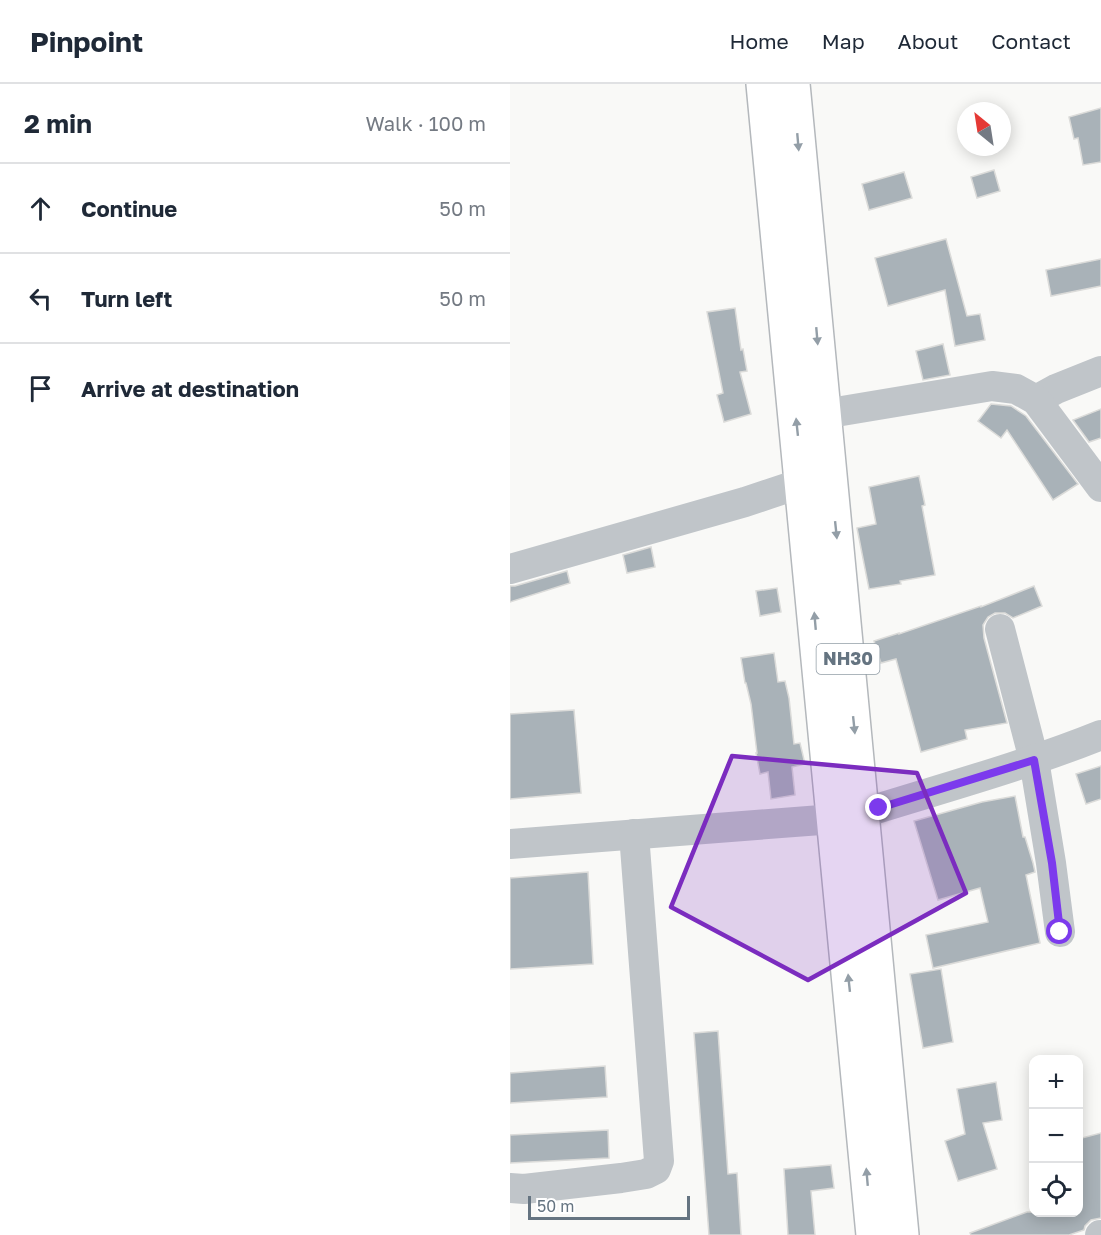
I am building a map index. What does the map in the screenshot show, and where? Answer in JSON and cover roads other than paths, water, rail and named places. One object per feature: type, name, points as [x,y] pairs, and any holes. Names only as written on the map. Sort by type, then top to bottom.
[{"type":"highway","name":"NH30","points":[[764,84],[802,483],[902,1235]]},
{"type":"highway","name":"NH30","points":[[793,84],[825,414],[873,1235]]},
{"type":"street","points":[[1036,400],[1101,370]]},
{"type":"street","points":[[825,414],[992,386],[1016,389],[1036,400],[1101,487]]},
{"type":"street","points":[[510,569],[745,502],[802,483]]},
{"type":"street","points":[[1000,629],[1034,760],[1052,863],[1060,932]]},
{"type":"street","points":[[510,844],[848,816],[1034,760],[1101,735]]},
{"type":"street","points":[[510,1188],[524,1189],[646,1174],[656,1169],[659,1161],[634,834]]}]
